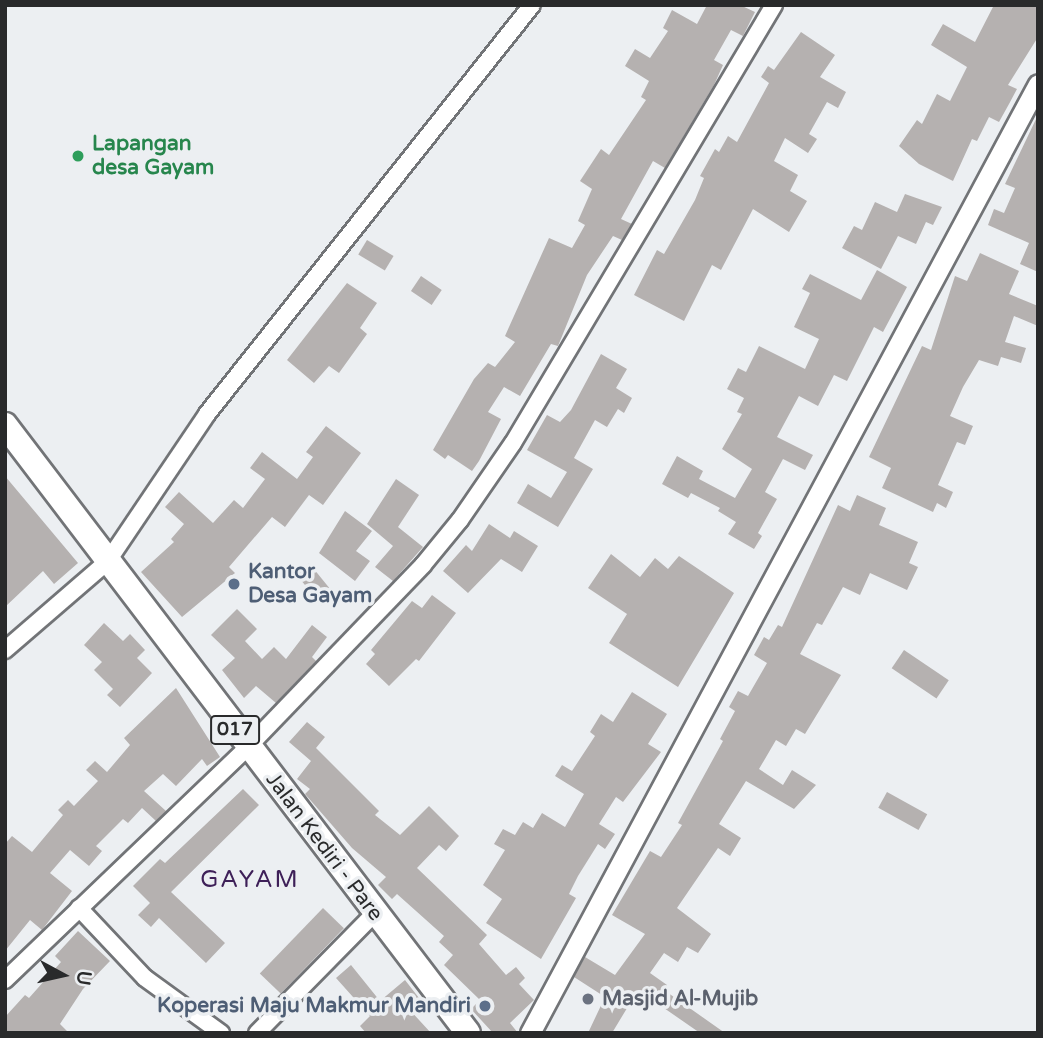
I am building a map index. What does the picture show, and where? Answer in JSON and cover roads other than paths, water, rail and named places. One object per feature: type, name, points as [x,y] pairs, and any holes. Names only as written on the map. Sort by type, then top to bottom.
[{"type":"main road","name":"Jalan Kediri - Pare","points":[[5,425],[374,914],[468,1033]]},
{"type":"street","points":[[5,650],[108,561],[207,414],[533,5]]},
{"type":"street","points":[[5,980],[248,747],[423,565],[460,520],[527,420],[774,5]]},
{"type":"street","points":[[530,1033],[1038,84]]},
{"type":"street","points":[[79,908],[145,978],[222,1033]]},
{"type":"street","points":[[257,1033],[374,914]]},
{"type":"place","name":"Lapangan desa Gayam","points":[[78,156]]},
{"type":"place","name":"Kantor Desa Gayam","points":[[234,584]]},
{"type":"place","name":"Masjid Al-Mujib","points":[[588,999]]},
{"type":"place","name":"Koperasi Maju Makmur Mandiri","points":[[485,1006]]},
{"type":"district","name":"GAYAM","points":[[250,880]]}]
